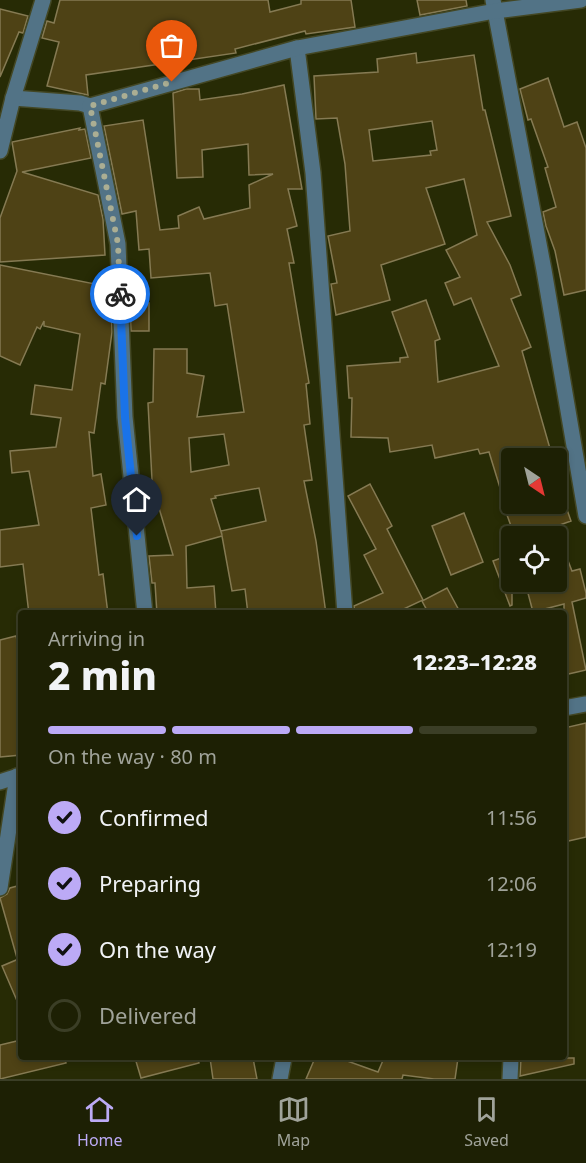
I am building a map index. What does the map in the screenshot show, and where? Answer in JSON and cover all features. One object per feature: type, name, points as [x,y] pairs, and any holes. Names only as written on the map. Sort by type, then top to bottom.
[{"type":"street","points":[[0,151],[13,98],[43,0]]},
{"type":"street","points":[[13,98],[80,103],[90,106],[297,48],[494,5],[581,0]]},
{"type":"street","points":[[494,5],[544,270],[586,516]]},
{"type":"street","points":[[297,48],[313,172],[345,610]]},
{"type":"street","points":[[90,106],[118,244],[125,417],[145,610]]},
{"type":"street","points":[[567,707],[586,704]]},
{"type":"street","points":[[0,782],[18,776]]},
{"type":"street","points":[[0,888],[18,782]]},
{"type":"street","points":[[280,1079],[284,1060]]},
{"type":"street","points":[[510,1079],[511,1060]]},
{"type":"building","points":[[60,0],[268,0],[270,12],[301,4],[301,0],[351,0],[355,27],[306,34],[305,31],[235,49],[236,53],[86,75],[88,95],[47,86],[59,42],[42,38],[47,21],[54,23]]},
{"type":"building","points":[[417,0],[466,0],[467,6],[420,15]]},
{"type":"building","points":[[0,9],[28,16],[23,33],[19,32],[0,77]]},
{"type":"building","points":[[416,53],[417,63],[474,55],[483,110],[485,110],[511,216],[487,222],[510,265],[521,295],[511,299],[531,347],[522,351],[550,448],[501,448],[501,491],[489,452],[480,454],[478,449],[435,458],[432,445],[390,452],[388,438],[351,437],[352,398],[349,398],[347,366],[400,362],[400,358],[408,357],[392,312],[426,300],[440,339],[435,341],[438,382],[499,366],[471,298],[454,305],[445,283],[460,277],[446,250],[477,235],[464,179],[426,188],[445,244],[381,265],[390,300],[336,315],[331,284],[337,283],[328,236],[350,231],[345,164],[337,118],[316,119],[314,76],[378,72],[377,59]],"holes":[[[432,121],[437,150],[430,151],[431,155],[373,161],[369,130]]]},
{"type":"building","points":[[548,78],[564,127],[577,122],[586,148],[586,290],[564,295],[555,251],[543,212],[556,207],[545,168],[548,167],[531,119],[528,120],[520,89]]},
{"type":"building","points":[[284,85],[302,189],[288,189],[297,226],[287,229],[294,263],[289,263],[309,383],[306,384],[310,424],[304,425],[312,480],[304,481],[316,541],[325,610],[248,610],[245,589],[232,591],[222,536],[186,546],[187,588],[214,586],[216,610],[157,610],[155,583],[152,583],[149,556],[173,555],[159,508],[155,509],[150,480],[152,480],[148,403],[153,402],[154,349],[187,349],[187,373],[204,376],[197,417],[244,412],[227,304],[215,306],[210,273],[151,278],[149,249],[139,250],[136,211],[122,214],[104,126],[143,120],[160,230],[179,228],[178,216],[199,207],[204,219],[250,208],[249,185],[273,174],[249,175],[248,144],[202,150],[203,177],[177,178],[173,93],[186,89],[199,89],[200,100]],"holes":[[[224,434],[229,465],[191,472],[189,438]],[[259,488],[266,521],[221,531],[222,535],[211,499],[216,498],[215,496]]]},
{"type":"building","points":[[80,128],[79,130],[85,129],[91,158],[22,172],[98,195],[103,219],[105,255],[0,262],[0,218],[17,171],[12,142]]},
{"type":"building","points":[[0,265],[110,287],[108,303],[111,303],[112,332],[105,384],[101,383],[94,433],[89,432],[93,476],[101,474],[106,505],[91,508],[99,575],[103,574],[108,610],[29,610],[23,564],[0,567],[0,530],[39,525],[29,471],[12,473],[10,451],[56,447],[61,418],[31,414],[35,385],[72,390],[80,334],[44,326],[44,321],[40,329],[37,327],[20,365],[0,356]]},
{"type":"building","points":[[130,303],[149,303],[149,331],[131,331]]},
{"type":"building","points":[[370,484],[392,526],[387,529],[423,600],[402,610],[354,610],[354,606],[383,593],[364,555],[376,549],[348,496]]},
{"type":"building","points":[[567,510],[571,521],[557,526],[511,526],[507,514],[567,514]]},
{"type":"building","points":[[464,513],[483,562],[451,575],[432,526]]},
{"type":"building","points":[[501,558],[501,582],[493,561]]},
{"type":"building","points":[[567,558],[572,571],[580,569],[586,598],[572,602],[586,670],[567,674],[567,610],[564,610],[564,604],[532,610],[528,592],[567,592]]},
{"type":"building","points":[[447,588],[459,610],[427,610],[422,601]]},
{"type":"building","points":[[505,592],[512,592],[512,605],[510,606]]},
{"type":"building","points":[[16,636],[18,644],[18,755],[0,757],[0,640]]},
{"type":"building","points":[[586,723],[586,837],[567,841],[567,727]]},
{"type":"building","points":[[18,886],[17,958],[0,898],[7,894],[10,888]]},
{"type":"building","points":[[18,959],[18,1003],[2,966]]},
{"type":"building","points":[[18,1041],[18,1060],[65,1060],[66,1063],[0,1079],[0,1045]]},
{"type":"building","points":[[574,1058],[574,1064],[520,1076],[521,1060]]},
{"type":"building","points":[[136,1060],[198,1060],[199,1063],[141,1078]]},
{"type":"building","points":[[210,1060],[253,1060],[257,1079],[213,1079]]},
{"type":"building","points":[[314,1060],[345,1060],[378,1072],[383,1060],[458,1060],[455,1079],[403,1075],[402,1079],[306,1079]]},
{"type":"way so far","points":[[120,294],[118,244],[90,106],[172,82]]},
{"type":"route","points":[[120,294],[125,417],[137,536]]}]
